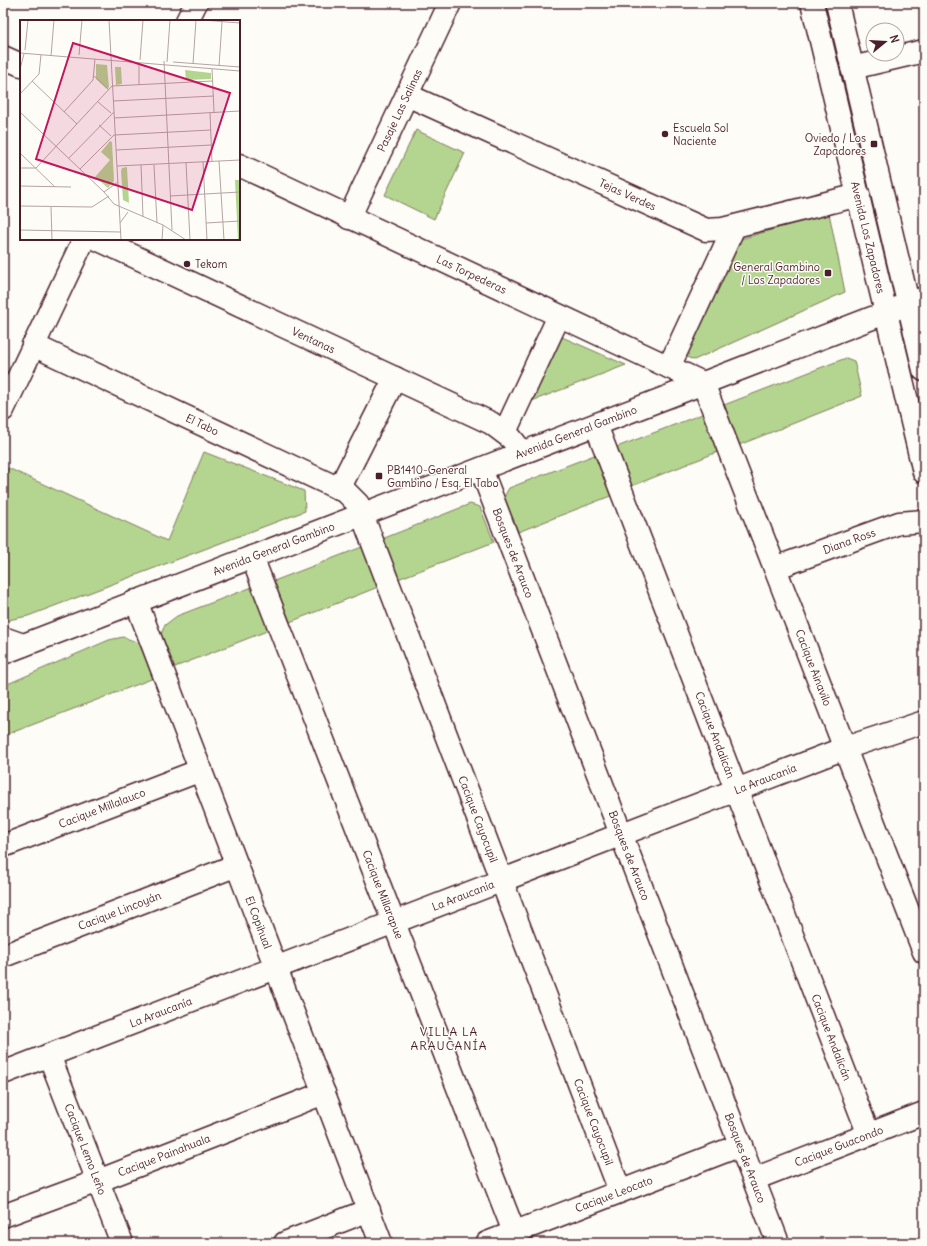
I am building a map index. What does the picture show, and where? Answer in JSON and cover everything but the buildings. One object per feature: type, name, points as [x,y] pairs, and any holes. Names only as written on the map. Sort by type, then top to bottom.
[{"type":"street","points":[[188,20],[196,3]]},
{"type":"street","name":"Pasaje Las Salinas","points":[[349,218],[450,3]]},
{"type":"street","name":"Avenida Los Zapadores","points":[[812,3],[924,472]]},
{"type":"street","name":"Avenida Los Zapadores","points":[[837,3],[852,68],[916,301],[924,370]]},
{"type":"street","points":[[852,68],[924,51]]},
{"type":"street","points":[[3,57],[20,65]]},
{"type":"street","name":"Tejas Verdes","points":[[407,95],[700,228],[712,231],[734,227],[858,195]]},
{"type":"street","name":"Las Torpederas","points":[[240,166],[703,383]]},
{"type":"street","points":[[669,367],[734,227]]},
{"type":"street","points":[[3,410],[84,240]]},
{"type":"street","name":"Ventanas","points":[[99,240],[490,423],[505,432],[523,453]]},
{"type":"street","name":"Avenida General Gambino","points":[[3,653],[13,641],[136,601],[916,301]]},
{"type":"street","points":[[505,432],[559,316]]},
{"type":"street","name":"El Tabo","points":[[34,345],[339,489],[352,496],[358,504],[362,514]]},
{"type":"street","points":[[339,489],[395,378]]},
{"type":"street","name":"Cacique Ainavilo","points":[[703,383],[924,952]]},
{"type":"street","name":"Cacique Andalicán","points":[[596,424],[869,1135]]},
{"type":"street","name":"Bosques de Arauco","points":[[481,469],[778,1243]]},
{"type":"street","name":"Cacique Cayocupil","points":[[362,514],[620,1191]]},
{"type":"street","name":"Diana Ross","points":[[775,568],[899,523],[924,521]]},
{"type":"street","name":"Cacique Millarapue","points":[[252,557],[514,1232]]},
{"type":"street","name":"El Copihual","points":[[136,601],[381,1243]]},
{"type":"street","name":"La Araucanía","points":[[3,1073],[845,748],[924,722]]},
{"type":"street","name":"Cacique Millalauco","points":[[3,846],[201,770]]},
{"type":"street","name":"Cacique Lincoyán","points":[[3,956],[237,865]]},
{"type":"street","name":"Cacique Lemo Leño","points":[[49,1055],[122,1243]]},
{"type":"street","name":"Cacique Painahuala","points":[[3,1216],[98,1181],[324,1093]]},
{"type":"street","name":"Cacique Guacondo","points":[[754,1179],[924,1114]]},
{"type":"street","name":"Cacique Leocato","points":[[487,1243],[741,1145]]},
{"type":"street","points":[[285,1243],[369,1210]]},
{"type":"green space","points":[[416,130],[465,153],[434,219],[385,195]]},
{"type":"green space","points":[[829,213],[845,292],[694,360],[670,350],[717,246]]},
{"type":"green space","points":[[562,337],[626,365],[532,401]]},
{"type":"green space","points":[[846,358],[854,361],[862,396],[739,445],[724,405]]},
{"type":"green space","points":[[705,413],[720,451],[632,486],[617,447]]},
{"type":"green space","points":[[204,452],[304,491],[305,511],[28,616],[3,621],[3,479],[8,468],[167,541]]},
{"type":"green space","points":[[597,454],[613,495],[518,532],[504,497],[509,488]]},
{"type":"green space","points":[[470,504],[480,507],[494,542],[398,579],[382,539]]},
{"type":"green space","points":[[362,547],[378,587],[290,622],[274,581]]},
{"type":"green space","points":[[255,586],[272,629],[175,667],[161,634],[165,625],[177,616]]},
{"type":"green space","points":[[123,637],[139,643],[154,678],[3,736],[3,686],[109,640]]},
{"type":"place","name":"Escuela Sol Naciente","points":[[665,134]]},
{"type":"place","name":"Oviedo / Los Zapadores","points":[[874,144]]},
{"type":"place","name":"Tekom","points":[[187,264]]},
{"type":"place","name":"General Gambino / Los Zapadores","points":[[828,273]]},
{"type":"place","name":"PB1410-General Gambino / Esq. El Tabo","points":[[379,476]]},
{"type":"district","name":"VILLA LA ARAUCANÍA","points":[[449,1039]]}]
